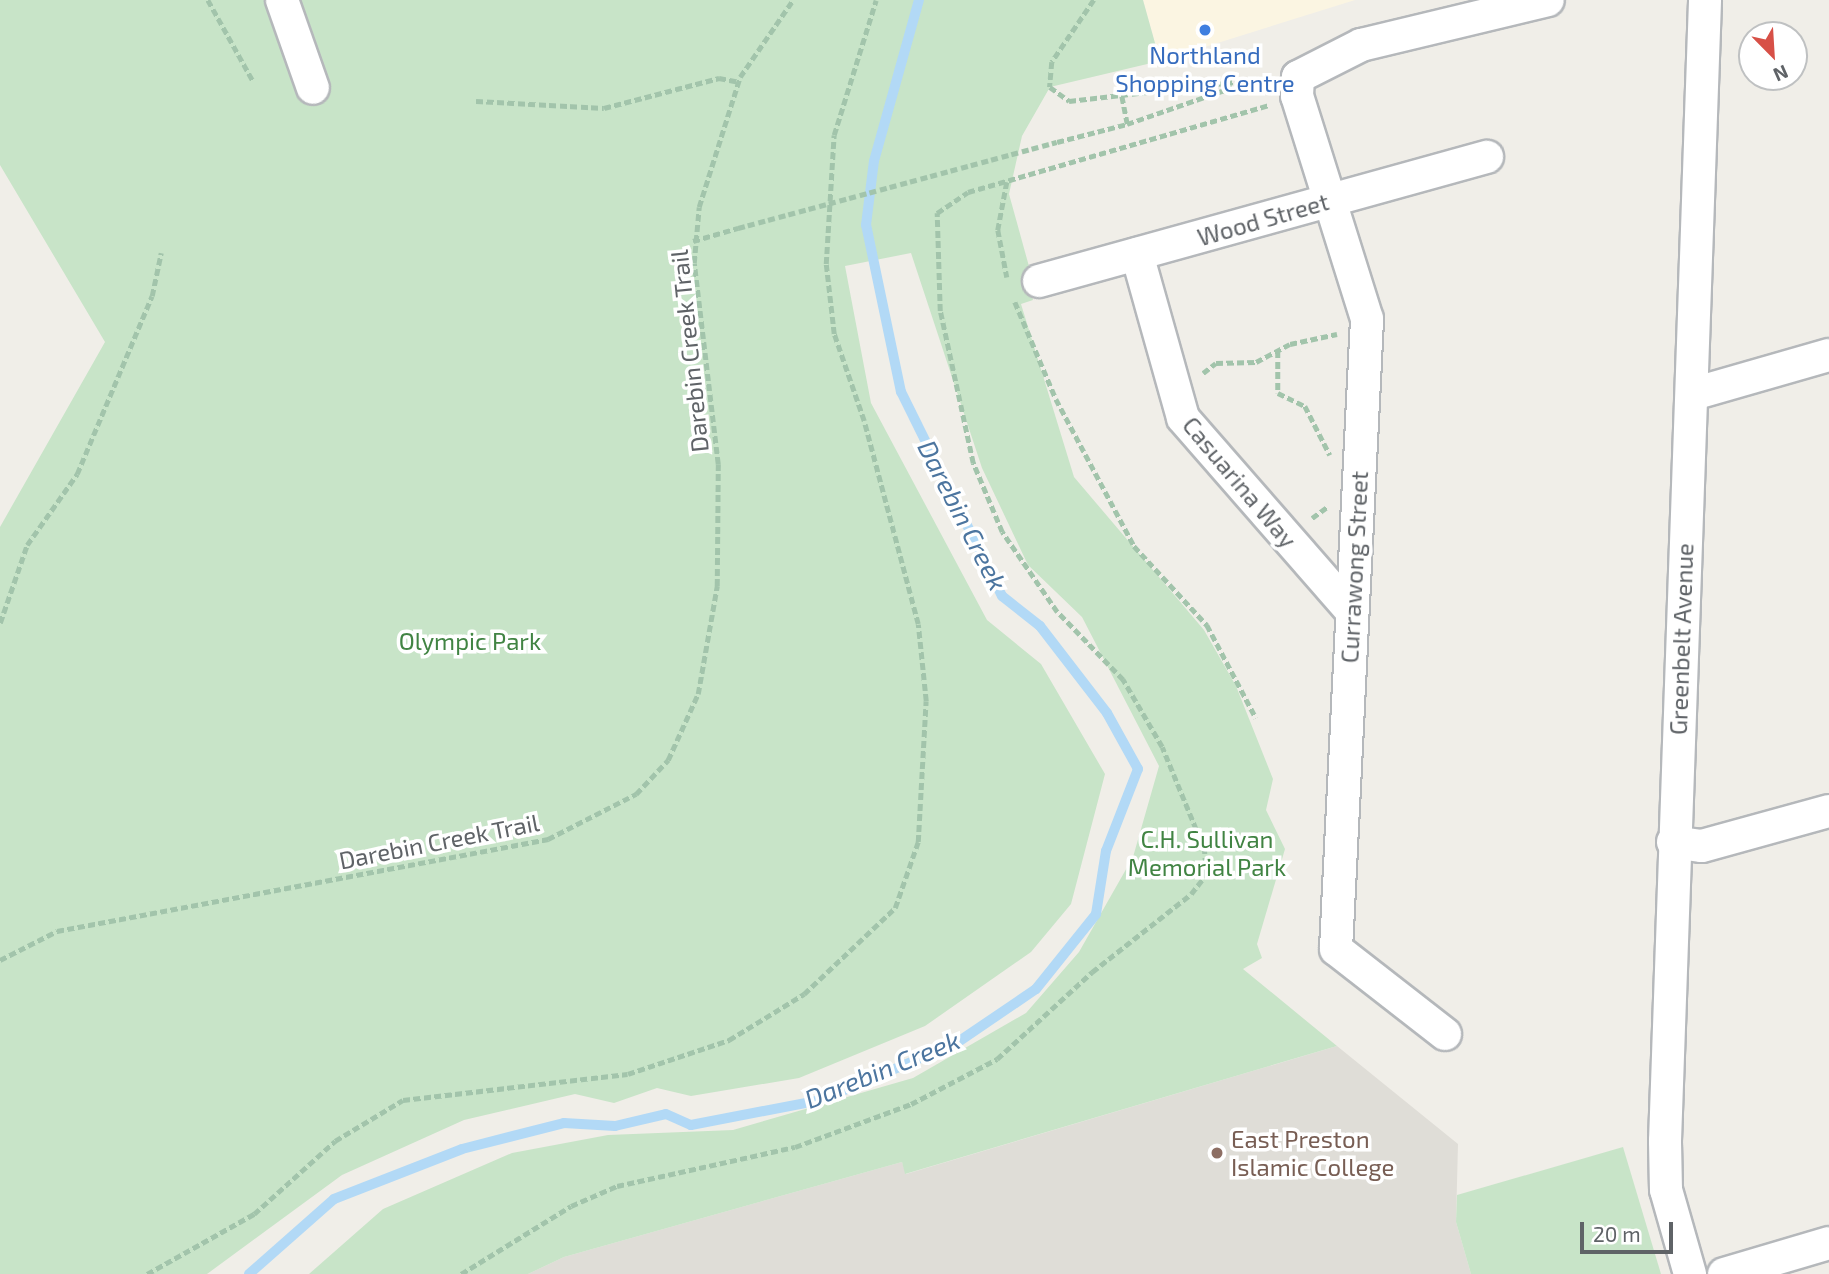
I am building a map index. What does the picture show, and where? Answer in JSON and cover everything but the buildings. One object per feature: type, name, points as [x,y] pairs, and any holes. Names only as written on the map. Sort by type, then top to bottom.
[{"type":"street","points":[[282,0],[313,88]]},
{"type":"street","points":[[1297,96],[1298,77],[1314,64],[1393,36],[1548,0]]},
{"type":"street","name":"Greenbelt Avenue","points":[[1689,1274],[1666,1190],[1673,842],[1705,0]]},
{"type":"street","name":"Currawong Street","points":[[1297,96],[1367,319],[1336,949],[1445,1034]]},
{"type":"street","name":"Wood Street","points":[[1039,282],[1487,157]]},
{"type":"street","name":"Casuarina Way","points":[[1137,254],[1183,418],[1283,536],[1352,612]]},
{"type":"street","points":[[1692,394],[1829,355]]},
{"type":"street","points":[[1673,842],[1702,846],[1829,811]]},
{"type":"street","points":[[1724,1274],[1829,1243]]},
{"type":"path","points":[[208,0],[253,81]]},
{"type":"path","name":"Darebin Creek Trail","points":[[0,960],[57,930],[548,839],[636,794],[668,760],[698,694],[717,586],[718,464],[693,241],[739,82],[793,0]]},
{"type":"path","points":[[147,1274],[254,1214],[335,1141],[403,1100],[628,1074],[729,1040],[804,995],[895,908],[918,842],[926,701],[918,624],[864,421],[834,334],[826,264],[834,135],[876,0]]},
{"type":"path","points":[[1094,0],[1052,62],[1050,87],[1069,101],[1252,80]]},
{"type":"path","points":[[693,241],[1127,124],[1252,80],[1314,64]]},
{"type":"path","points":[[476,101],[604,108],[719,78],[739,82]]},
{"type":"path","points":[[1121,94],[1127,124]]},
{"type":"path","points":[[461,1274],[571,1206],[617,1186],[795,1147],[911,1104],[997,1059],[1092,972],[1191,894],[1206,875],[1204,849],[1162,747],[1123,680],[1057,612],[1002,532],[973,463],[940,311],[937,213],[968,192],[1297,96]]},
{"type":"path","points":[[1007,182],[998,230],[1010,289],[1056,399],[1134,546],[1207,625],[1256,718]]},
{"type":"path","points":[[0,623],[27,545],[77,474],[152,296],[161,253]]},
{"type":"path","points":[[1173,382],[1207,373],[1216,363],[1256,362],[1278,350],[1322,342],[1350,327]]},
{"type":"path","points":[[1278,350],[1278,393],[1305,406],[1335,461]]},
{"type":"path","points":[[1283,536],[1331,500]]},
{"type":"shaded area","name":"Northland Shopping Centre","points":[[1143,0],[1355,0],[1160,61]]},
{"type":"shaded area","name":"East Preston Islamic College","points":[[1337,1046],[1458,1144],[1456,1222],[1471,1274],[528,1274],[564,1257],[902,1162],[906,1174]]},
{"type":"green space","name":"Olympic Park","points":[[0,0],[1143,0],[1160,61],[1050,87],[1022,136],[1009,194],[1030,270],[1025,272],[1033,300],[1021,304],[1074,477],[1204,630],[1236,686],[1273,779],[1266,810],[1285,849],[1257,944],[1262,958],[1243,969],[1337,1046],[905,1174],[902,1162],[564,1257],[528,1274],[309,1274],[383,1209],[512,1153],[608,1135],[733,1130],[913,1078],[1026,1013],[1079,952],[1133,857],[1159,766],[1082,617],[1028,565],[982,468],[911,253],[845,266],[871,403],[987,620],[1041,664],[1105,774],[1071,904],[1031,952],[925,1026],[799,1078],[691,1096],[657,1088],[614,1103],[575,1094],[464,1120],[342,1175],[207,1274],[0,1274],[0,527],[105,342],[0,165]]},
{"type":"green space","points":[[1623,1147],[1661,1274],[1471,1274],[1456,1222],[1457,1195]]},
{"type":"waterway","name":"Darebin Creek","points":[[249,1274],[334,1199],[462,1149],[564,1123],[615,1126],[666,1114],[691,1125],[821,1100],[958,1042],[1036,989],[1096,914],[1106,851],[1138,769],[1107,713],[1040,626],[1002,596],[901,392],[866,225],[874,161],[919,0]]},
{"type":"place","name":"Northland Shopping Centre","points":[[1205,30]]},
{"type":"place","name":"East Preston Islamic College","points":[[1217,1153]]},
{"type":"park label","name":"C.H. Sullivan Memorial Park","points":[[1207,853]]}]
